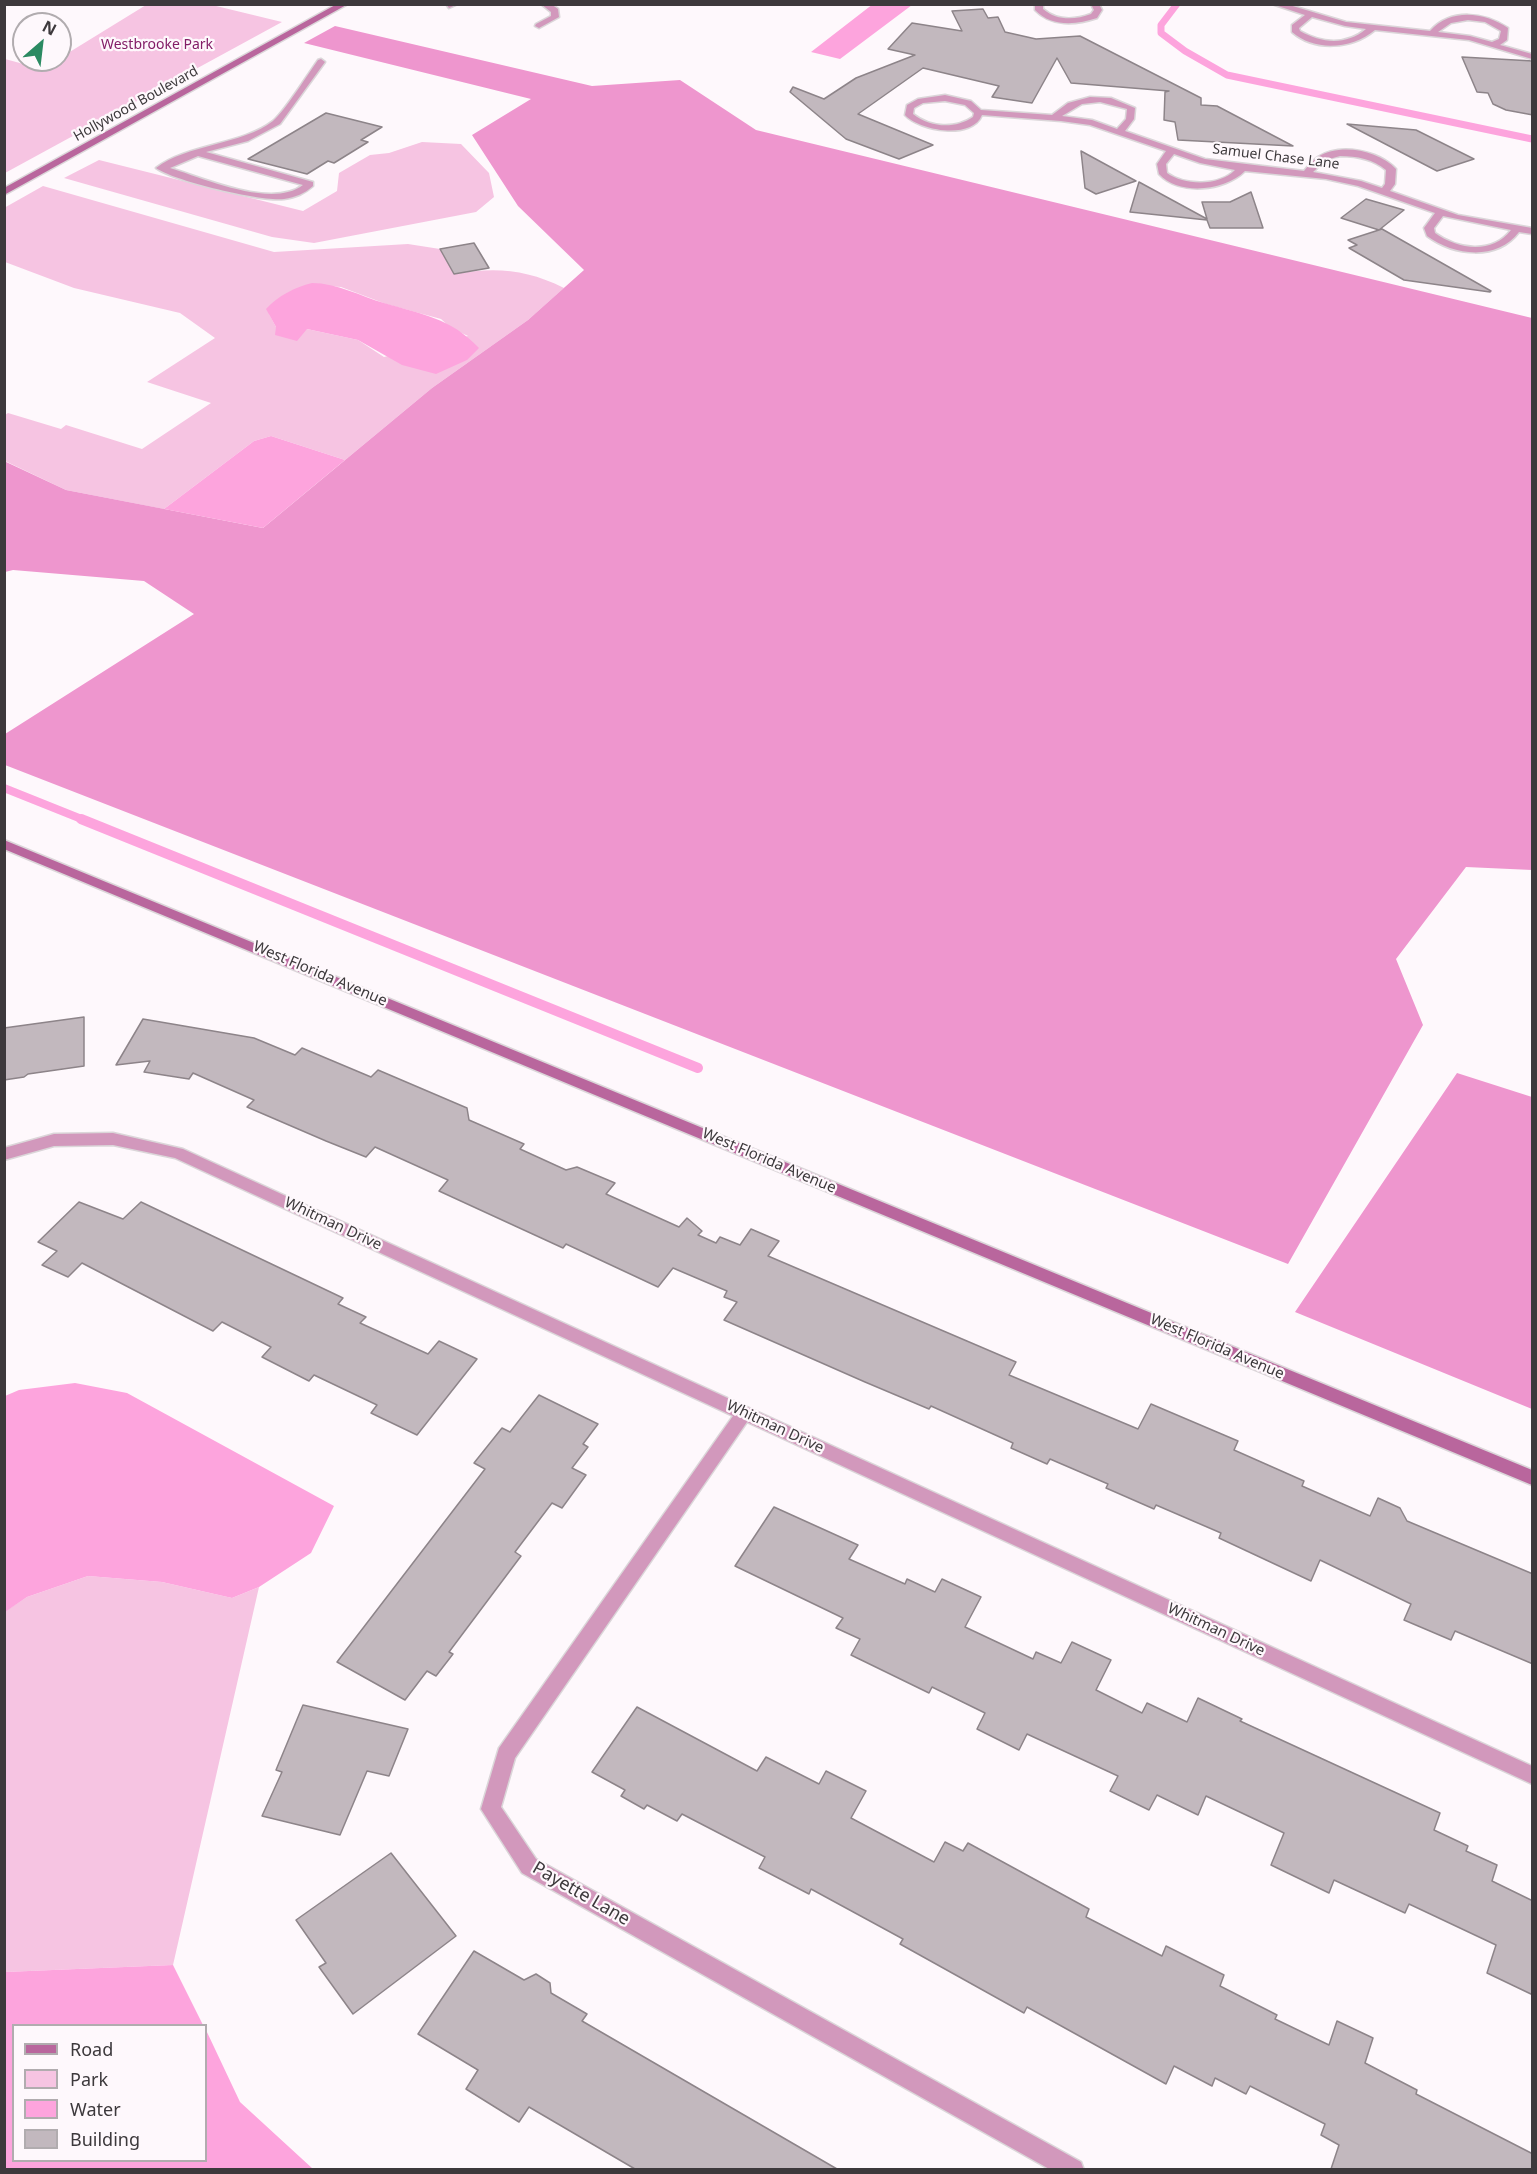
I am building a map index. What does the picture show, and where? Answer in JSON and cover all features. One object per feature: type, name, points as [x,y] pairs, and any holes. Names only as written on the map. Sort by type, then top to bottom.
[{"type":"street","name":"Hollywood Boulevard","points":[[4,192],[344,4]]},
{"type":"street","points":[[539,26],[555,17],[555,11],[545,4]]},
{"type":"street","points":[[1039,4],[1038,10],[1044,15],[1070,21],[1094,16],[1098,10],[1095,4]]},
{"type":"street","points":[[1276,4],[1345,24],[1434,33],[1493,45],[1533,57]]},
{"type":"street","points":[[1310,15],[1295,27],[1296,32],[1312,40],[1327,43],[1350,42],[1361,38],[1372,27]]},
{"type":"street","points":[[1434,33],[1438,26],[1449,19],[1484,20],[1502,27],[1506,33],[1503,40],[1493,45]]},
{"type":"street","points":[[198,153],[310,184],[305,191],[289,198],[262,197],[161,168],[198,153],[245,139],[277,122],[321,62]]},
{"type":"street","points":[[939,98],[963,101],[976,107],[979,112],[972,122],[950,127],[924,124],[915,120],[908,112],[916,102],[939,98]]},
{"type":"street","points":[[1054,117],[1064,107],[1075,102],[1114,102],[1131,108],[1132,113],[1128,123],[1119,132]]},
{"type":"street","name":"Samuel Chase Lane","points":[[979,112],[1054,117],[1092,123],[1203,161],[1242,168],[1326,176],[1384,192],[1441,212],[1533,231]]},
{"type":"street","points":[[1172,151],[1161,164],[1161,170],[1183,184],[1224,183],[1242,168]]},
{"type":"street","points":[[1306,174],[1322,159],[1334,155],[1359,155],[1384,162],[1391,169],[1392,178],[1384,192]]},
{"type":"street","points":[[1441,212],[1429,228],[1430,234],[1447,244],[1461,248],[1489,249],[1508,239],[1517,228]]},
{"type":"street","name":"West Florida Avenue","points":[[4,844],[1533,1478]]},
{"type":"street","name":"Whitman Drive","points":[[4,1154],[54,1140],[113,1138],[178,1153],[1533,1775]]},
{"type":"street","name":"Payette Lane","points":[[744,1413],[506,1754],[491,1809],[529,1866],[1073,2169]]},
{"type":"green space","name":"Westbrooke Park","points":[[146,5],[212,5],[282,22],[5,173],[5,59],[12,61],[12,72],[72,72],[72,51]]},
{"type":"green space","points":[[422,142],[461,144],[489,173],[494,197],[476,212],[314,243],[272,237],[64,178],[99,160],[303,211],[337,191],[339,173],[370,155],[389,153]]},
{"type":"green space","points":[[43,186],[274,252],[408,244],[440,249],[454,274],[510,271],[537,277],[564,288],[528,320],[432,388],[345,460],[271,436],[254,441],[164,509],[66,490],[5,461],[5,415],[8,413],[61,429],[66,425],[142,449],[211,403],[147,382],[215,338],[180,313],[74,288],[5,262],[4,208]],"holes":[[[328,286],[341,287],[386,304],[441,319],[451,328],[468,336],[384,357],[358,340],[307,329],[276,335],[276,327],[269,314]]]},
{"type":"green space","points":[[88,1576],[162,1582],[232,1598],[259,1587],[173,1965],[5,1972],[4,1612],[27,1597]]},
{"type":"shaded area","points":[[335,26],[592,86],[680,80],[756,130],[1532,318],[1532,870],[1466,867],[1396,959],[1423,1025],[1288,1264],[5,765],[5,734],[194,614],[144,581],[13,570],[5,572],[4,461],[66,490],[263,528],[432,388],[528,320],[584,270],[518,206],[472,135],[531,99],[304,43]]},
{"type":"shaded area","points":[[1457,1073],[1532,1097],[1532,1409],[1295,1312]]},
{"type":"water","points":[[873,4],[912,5],[840,59],[811,52]]},
{"type":"water","points":[[312,283],[339,287],[435,318],[458,330],[479,348],[467,360],[436,374],[402,365],[358,340],[307,329],[297,341],[275,335],[276,327],[266,309],[287,293]]},
{"type":"water","points":[[271,436],[345,460],[263,528],[164,509],[254,441]]},
{"type":"water","points":[[75,1383],[127,1393],[334,1506],[311,1553],[259,1587],[232,1598],[162,1582],[88,1576],[27,1597],[5,1612],[5,1396],[19,1390]]},
{"type":"water","points":[[173,1965],[202,2024],[12,2024],[12,2162],[207,2162],[207,2032],[240,2102],[313,2169],[5,2169],[5,1972]]},
{"type":"building","points":[[983,9],[988,18],[998,17],[1005,32],[1036,39],[1080,36],[1201,98],[1201,105],[1217,106],[1293,146],[1178,140],[1175,122],[1164,120],[1165,92],[1169,91],[1071,83],[1057,58],[1032,103],[992,97],[999,86],[923,68],[858,114],[933,145],[899,159],[846,139],[790,92],[793,87],[824,99],[856,78],[915,55],[888,49],[912,23],[962,31],[952,11]]},
{"type":"building","points":[[1462,57],[1533,61],[1533,115],[1506,110],[1493,104],[1488,93],[1477,92]]},
{"type":"building","points":[[326,113],[382,127],[361,140],[368,142],[334,163],[328,161],[307,174],[248,159]]},
{"type":"building","points":[[1347,124],[1416,130],[1474,159],[1437,171]]},
{"type":"building","points":[[1081,151],[1136,181],[1096,194],[1085,188]]},
{"type":"building","points":[[1139,182],[1207,219],[1202,202],[1230,202],[1251,192],[1263,228],[1210,228],[1207,220],[1130,212]]},
{"type":"building","points":[[1366,199],[1404,210],[1379,230],[1341,218]]},
{"type":"building","points":[[1382,229],[1491,291],[1404,280],[1349,248],[1357,245],[1348,240]]},
{"type":"building","points":[[474,243],[489,268],[454,274],[440,249]]},
{"type":"building","points":[[84,1017],[84,1066],[4,1080],[4,1028]]},
{"type":"building","points":[[143,1019],[254,1038],[295,1055],[302,1048],[371,1077],[378,1070],[467,1108],[469,1120],[524,1144],[520,1149],[566,1170],[577,1167],[615,1183],[606,1194],[679,1227],[687,1218],[702,1231],[698,1235],[716,1243],[720,1237],[740,1245],[751,1229],[779,1241],[768,1256],[1016,1362],[1009,1375],[1138,1429],[1151,1404],[1238,1441],[1234,1450],[1304,1481],[1302,1486],[1370,1516],[1378,1498],[1400,1508],[1407,1521],[1533,1574],[1533,1664],[1455,1631],[1451,1640],[1404,1620],[1411,1604],[1320,1560],[1311,1581],[1219,1538],[1221,1533],[1156,1505],[1154,1509],[1106,1488],[1108,1484],[1050,1459],[1047,1464],[1011,1448],[1013,1443],[931,1406],[929,1409],[724,1320],[737,1302],[724,1297],[727,1291],[673,1268],[658,1287],[566,1244],[563,1248],[439,1191],[448,1180],[375,1147],[366,1157],[326,1141],[247,1107],[254,1100],[193,1073],[189,1079],[144,1072],[150,1061],[116,1065]]},
{"type":"building","points":[[79,1202],[123,1219],[141,1202],[343,1298],[338,1304],[366,1317],[360,1323],[428,1354],[439,1341],[477,1359],[417,1435],[371,1413],[377,1405],[314,1375],[309,1381],[262,1357],[271,1347],[222,1322],[213,1331],[82,1263],[68,1277],[42,1265],[57,1251],[38,1242]]},
{"type":"building","points":[[539,1395],[598,1424],[583,1444],[588,1447],[572,1468],[586,1475],[562,1508],[552,1503],[515,1552],[521,1556],[449,1652],[453,1654],[436,1676],[427,1671],[405,1700],[337,1662],[485,1469],[474,1463],[502,1428],[510,1432]]},
{"type":"building","points":[[774,1507],[858,1545],[849,1559],[905,1584],[907,1579],[935,1592],[942,1579],[981,1597],[965,1627],[1033,1659],[1036,1652],[1061,1663],[1072,1642],[1111,1660],[1096,1690],[1142,1713],[1147,1703],[1187,1722],[1198,1698],[1242,1719],[1240,1721],[1440,1813],[1434,1830],[1468,1846],[1466,1851],[1497,1865],[1492,1881],[1533,1901],[1533,1995],[1487,1973],[1496,1945],[1409,1904],[1405,1913],[1334,1880],[1329,1893],[1271,1865],[1284,1833],[1206,1796],[1198,1815],[1157,1795],[1149,1810],[1110,1791],[1118,1776],[1027,1734],[1019,1750],[977,1729],[985,1713],[932,1687],[929,1693],[851,1655],[860,1639],[836,1628],[843,1618],[735,1566]]},
{"type":"building","points":[[303,1705],[408,1729],[389,1776],[367,1771],[340,1835],[262,1816],[282,1772],[276,1770]]},
{"type":"building","points":[[637,1707],[757,1771],[766,1757],[819,1784],[826,1771],[866,1791],[851,1818],[934,1862],[945,1842],[963,1851],[968,1843],[1089,1909],[1086,1917],[1162,1956],[1166,1946],[1224,1975],[1220,1986],[1277,2015],[1275,2019],[1329,2045],[1337,2021],[1373,2038],[1365,2063],[1417,2090],[1416,2094],[1533,2154],[1533,2169],[1331,2169],[1339,2145],[1321,2135],[1325,2124],[1250,2086],[1246,2094],[1215,2078],[1212,2086],[1174,2066],[1166,2084],[1027,2007],[1024,2013],[900,1944],[903,1939],[811,1889],[809,1894],[759,1868],[765,1857],[682,1814],[677,1821],[647,1805],[644,1809],[621,1796],[625,1790],[592,1772]]},
{"type":"building","points":[[391,1853],[456,1936],[353,2014],[319,1967],[326,1963],[296,1920]]},
{"type":"building","points":[[474,1951],[524,1980],[536,1974],[550,1983],[551,1993],[587,2014],[582,2021],[837,2169],[635,2169],[529,2107],[519,2122],[466,2089],[478,2070],[418,2034]]},
{"type":"waterway","points":[[1177,4],[1161,25],[1161,33],[1185,51],[1227,75],[1532,139]]},
{"type":"waterway","points":[[4,788],[84,820]]},
{"type":"waterway","points":[[81,819],[698,1068]]}]
